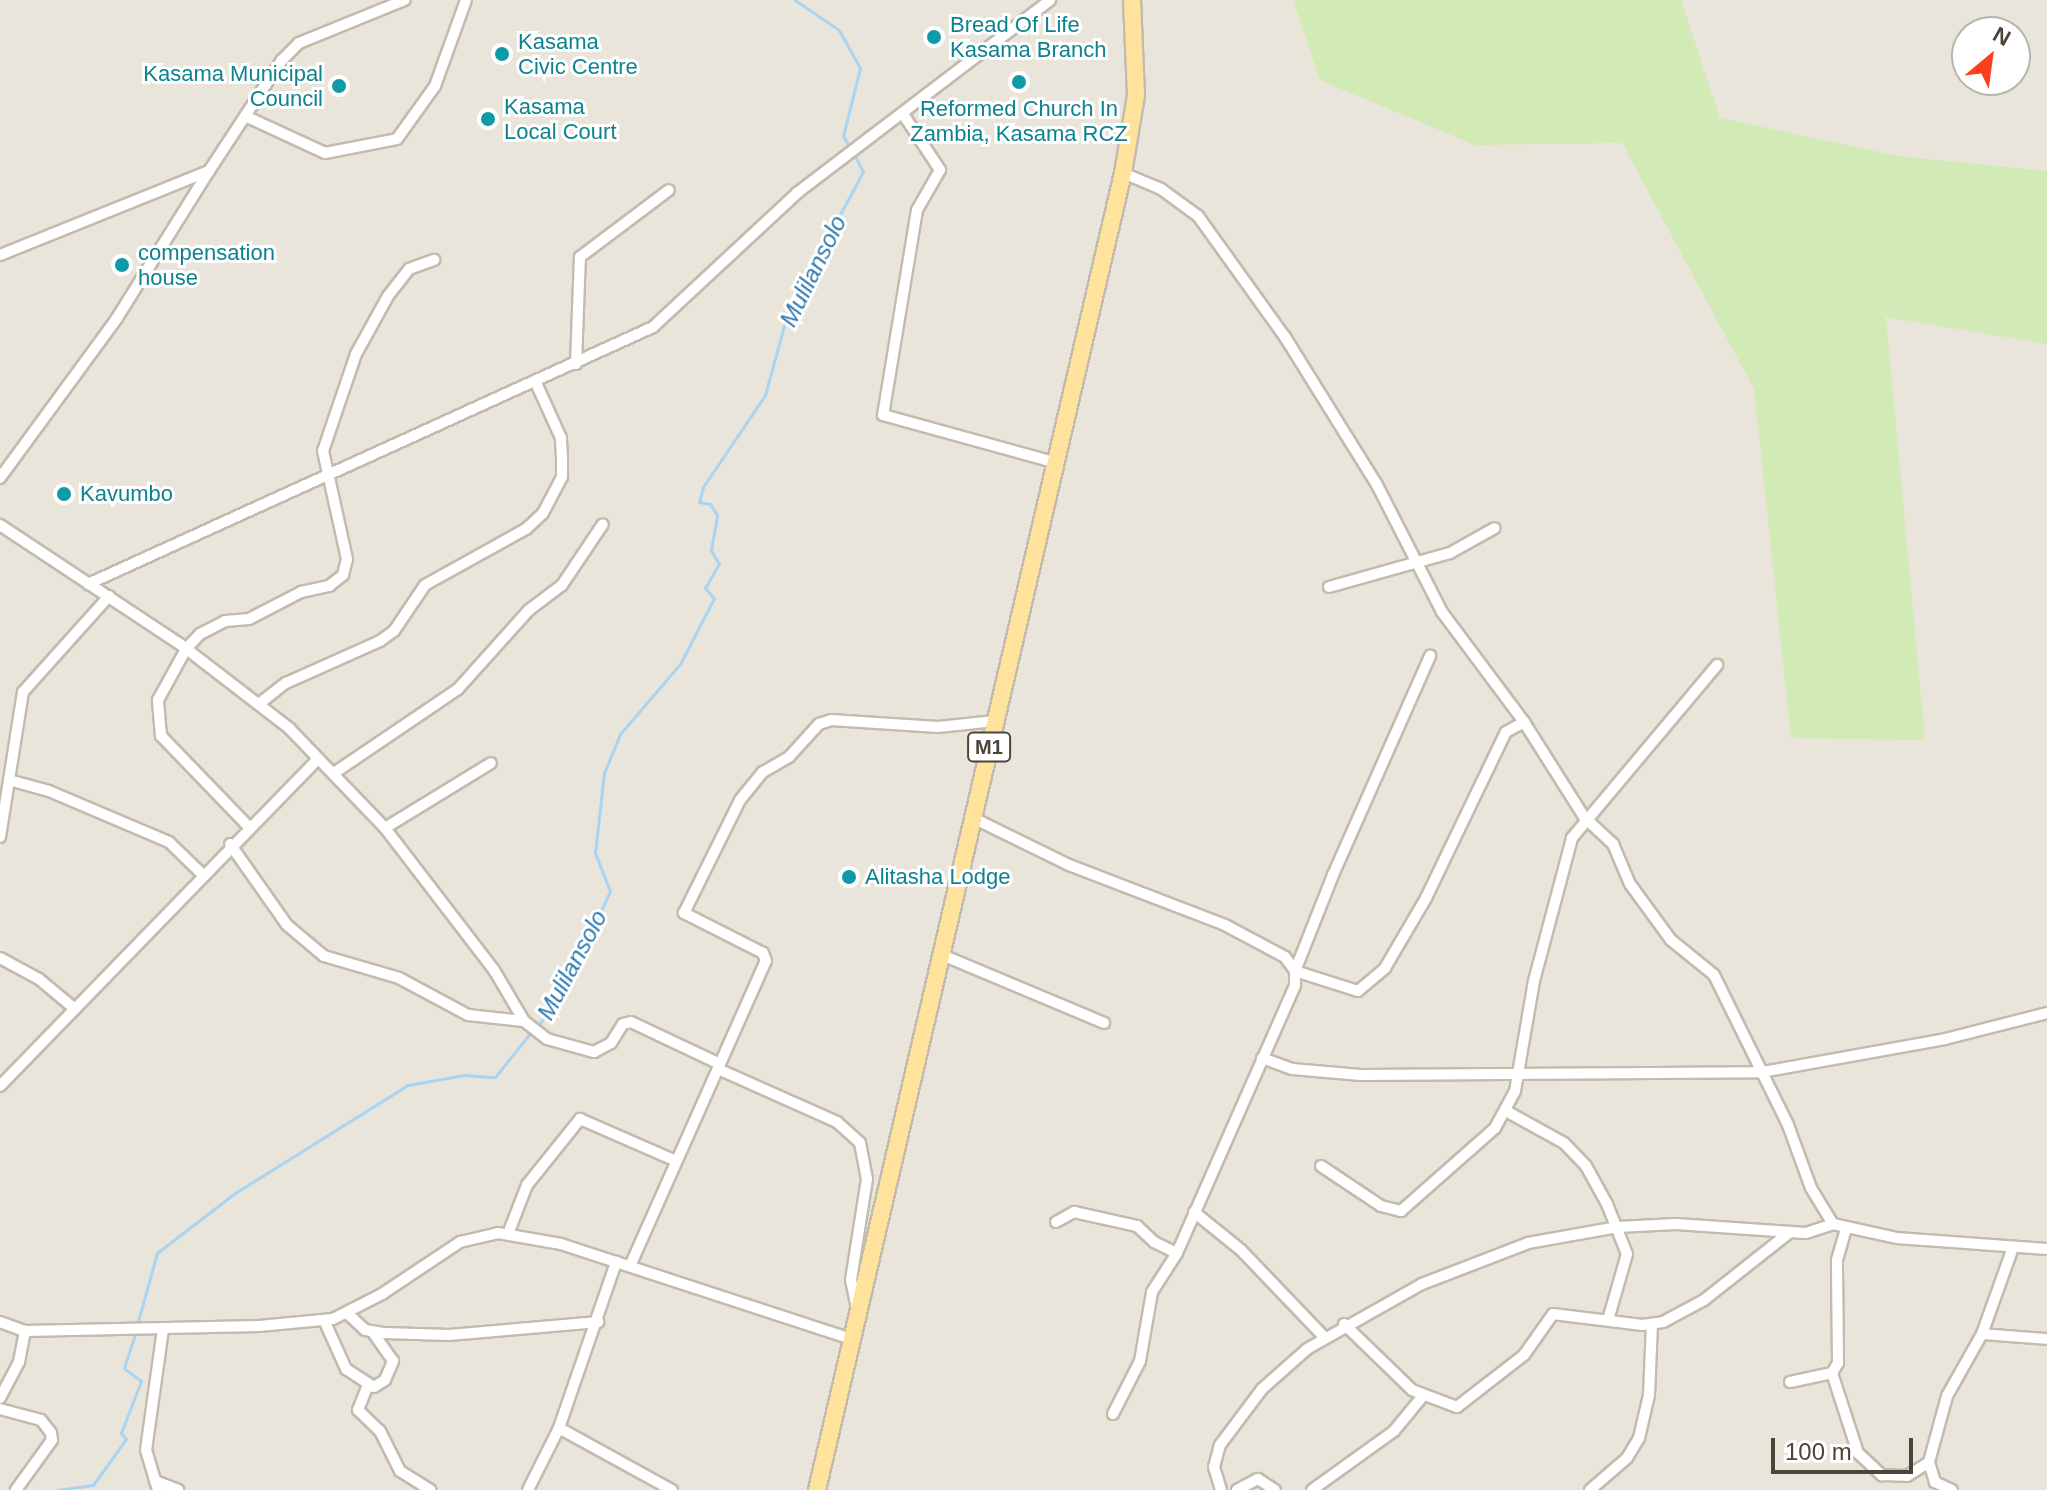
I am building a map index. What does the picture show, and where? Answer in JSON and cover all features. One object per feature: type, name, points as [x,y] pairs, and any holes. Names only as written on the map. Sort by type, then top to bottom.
[{"type":"main road","name":"M1","points":[[817,1490],[849,1338],[1123,173],[1136,95],[1132,0]]},
{"type":"street","points":[[0,478],[117,318],[245,116],[299,43],[405,0]]},
{"type":"street","points":[[245,116],[325,153],[397,139],[435,86],[466,0]]},
{"type":"street","points":[[88,584],[536,383],[653,327],[752,232],[1050,0]]},
{"type":"street","points":[[903,114],[940,170],[917,210],[883,415],[1054,462]]},
{"type":"street","points":[[0,255],[209,171]]},
{"type":"street","points":[[1123,173],[1161,189],[1198,216],[1285,337],[1376,483],[1442,612],[1524,722],[1584,817],[1613,844],[1630,884],[1671,940],[1714,975],[1762,1072],[1811,1188],[1833,1224]]},
{"type":"street","points":[[576,364],[580,257],[669,190]]},
{"type":"street","points":[[248,826],[158,726],[163,687],[186,649],[217,624],[249,619],[301,592],[329,586],[343,575],[347,559],[326,477],[323,451],[356,354],[409,269],[434,260]]},
{"type":"street","points":[[260,703],[286,683],[380,641],[394,631],[425,585],[526,529],[543,513],[557,491],[562,459],[561,438],[536,383]]},
{"type":"street","points":[[334,773],[458,689],[529,610],[562,585],[603,524]]},
{"type":"street","points":[[0,525],[109,596],[260,703],[334,773],[385,828],[494,970],[530,1026],[556,1044],[594,1052],[611,1043],[623,1024],[631,1022],[837,1122],[860,1143],[867,1179],[850,1287],[857,1308]]},
{"type":"street","points":[[1329,587],[1450,553],[1495,528]]},
{"type":"street","points":[[0,837],[23,692],[109,596]]},
{"type":"street","points":[[1113,1414],[1140,1361],[1152,1292],[1177,1253],[1295,985],[1295,971],[1430,656]]},
{"type":"street","points":[[1321,1166],[1381,1206],[1401,1211],[1486,1140],[1506,1111],[1515,1091],[1514,1074],[1566,852],[1584,817],[1636,765],[1717,665]]},
{"type":"street","points":[[630,1266],[766,957],[684,913],[701,871],[752,785],[763,772],[789,757],[819,724],[831,720],[938,727],[995,721]]},
{"type":"street","points":[[973,818],[1082,871],[1225,925],[1285,957],[1295,971],[1358,991],[1376,979],[1426,898],[1506,732],[1524,722]]},
{"type":"street","points":[[0,1086],[201,873],[317,760]]},
{"type":"street","points":[[385,828],[491,763]]},
{"type":"street","points":[[9,780],[49,791],[169,842],[201,873]]},
{"type":"street","points":[[230,844],[287,925],[324,956],[399,978],[468,1015],[530,1026]]},
{"type":"street","points":[[940,954],[1104,1023]]},
{"type":"street","points":[[0,958],[39,979],[75,1009]]},
{"type":"street","points":[[1262,1058],[1292,1069],[1361,1075],[1762,1072],[1945,1039],[2047,1013]]},
{"type":"street","points":[[1506,1111],[1577,1156],[1618,1227],[1626,1261],[1608,1320]]},
{"type":"street","points":[[508,1234],[527,1185],[580,1119],[676,1161]]},
{"type":"street","points":[[1056,1222],[1074,1212],[1137,1226],[1154,1242],[1177,1253]]},
{"type":"street","points":[[1194,1212],[1241,1250],[1324,1337]]},
{"type":"street","points":[[1221,1490],[1214,1458],[1235,1422],[1262,1389],[1324,1337],[1344,1324],[1475,1262],[1528,1243],[1618,1227],[1676,1224],[1790,1232],[1833,1224],[2012,1250],[2047,1249]]},
{"type":"street","points":[[1790,1382],[1832,1373],[1838,1363],[1837,1260],[1846,1228]]},
{"type":"street","points":[[1344,1324],[1422,1397],[1463,1405],[1524,1355],[1553,1314],[1652,1324],[1704,1300],[1790,1232]]},
{"type":"street","points":[[0,1322],[25,1331],[163,1329],[324,1320],[348,1314],[460,1242],[508,1234],[630,1266],[849,1338]]},
{"type":"street","points":[[1952,1490],[1935,1482],[1929,1462],[1947,1396],[1982,1334],[2012,1250]]},
{"type":"street","points":[[528,1490],[559,1428],[598,1322],[616,1262]]},
{"type":"street","points":[[324,1320],[346,1369],[368,1385],[380,1385],[393,1361],[373,1332],[348,1314]]},
{"type":"street","points":[[373,1332],[449,1335],[598,1322]]},
{"type":"street","points":[[1590,1490],[1627,1458],[1639,1438],[1649,1395],[1652,1324]]},
{"type":"street","points":[[163,1329],[146,1450],[156,1485],[178,1490]]},
{"type":"street","points":[[0,1398],[25,1331]]},
{"type":"street","points":[[1982,1334],[2047,1339]]},
{"type":"street","points":[[1832,1373],[1858,1453],[1882,1475],[1907,1476],[1929,1462]]},
{"type":"street","points":[[368,1385],[358,1410],[376,1426],[400,1471],[431,1490]]},
{"type":"street","points":[[1312,1490],[1394,1431],[1422,1397]]},
{"type":"street","points":[[0,1409],[41,1420],[51,1433],[52,1440],[16,1490]]},
{"type":"street","points":[[559,1428],[672,1490]]},
{"type":"street","points":[[1237,1490],[1258,1479],[1275,1490]]},
{"type":"shaded area","points":[[0,0],[2047,0],[2047,1490],[0,1490]]},
{"type":"green space","points":[[1293,0],[1681,0],[1720,118],[1898,156],[2047,171],[2047,344],[1886,317],[1925,740],[1791,738],[1754,389],[1622,143],[1475,145],[1320,80]]},
{"type":"waterway","name":"Mulilansolo","points":[[795,0],[839,30],[860,68],[843,136],[850,147]]},
{"type":"waterway","name":"Mulilansolo","points":[[538,1026],[568,982],[610,891],[595,853],[604,773],[620,734],[680,664],[714,598],[705,588],[719,564],[711,550],[717,515],[710,504],[699,502],[703,487],[765,395],[788,311],[863,172],[854,154]]},
{"type":"waterway","name":"Mulilansolo","points":[[137,1325],[157,1253],[235,1193],[408,1085],[464,1075],[495,1077],[532,1031]]},
{"type":"waterway","name":"Mulilansolo","points":[[57,1490],[93,1485],[126,1439],[121,1433],[141,1381],[124,1368],[136,1332]]},
{"type":"place","name":"Bread Of Life Kasama Branch","points":[[934,37]]},
{"type":"place","name":"Kasama Civic Centre","points":[[502,54]]},
{"type":"place","name":"Reformed Church In Zambia, Kasama RCZ","points":[[1019,82]]},
{"type":"place","name":"Kasama Municipal Council","points":[[339,86]]},
{"type":"place","name":"Kasama Local Court","points":[[488,119]]},
{"type":"place","name":"compensation house","points":[[122,265]]},
{"type":"place","name":"Kavumbo","points":[[64,494]]},
{"type":"place","name":"Alitasha Lodge","points":[[849,877]]}]
